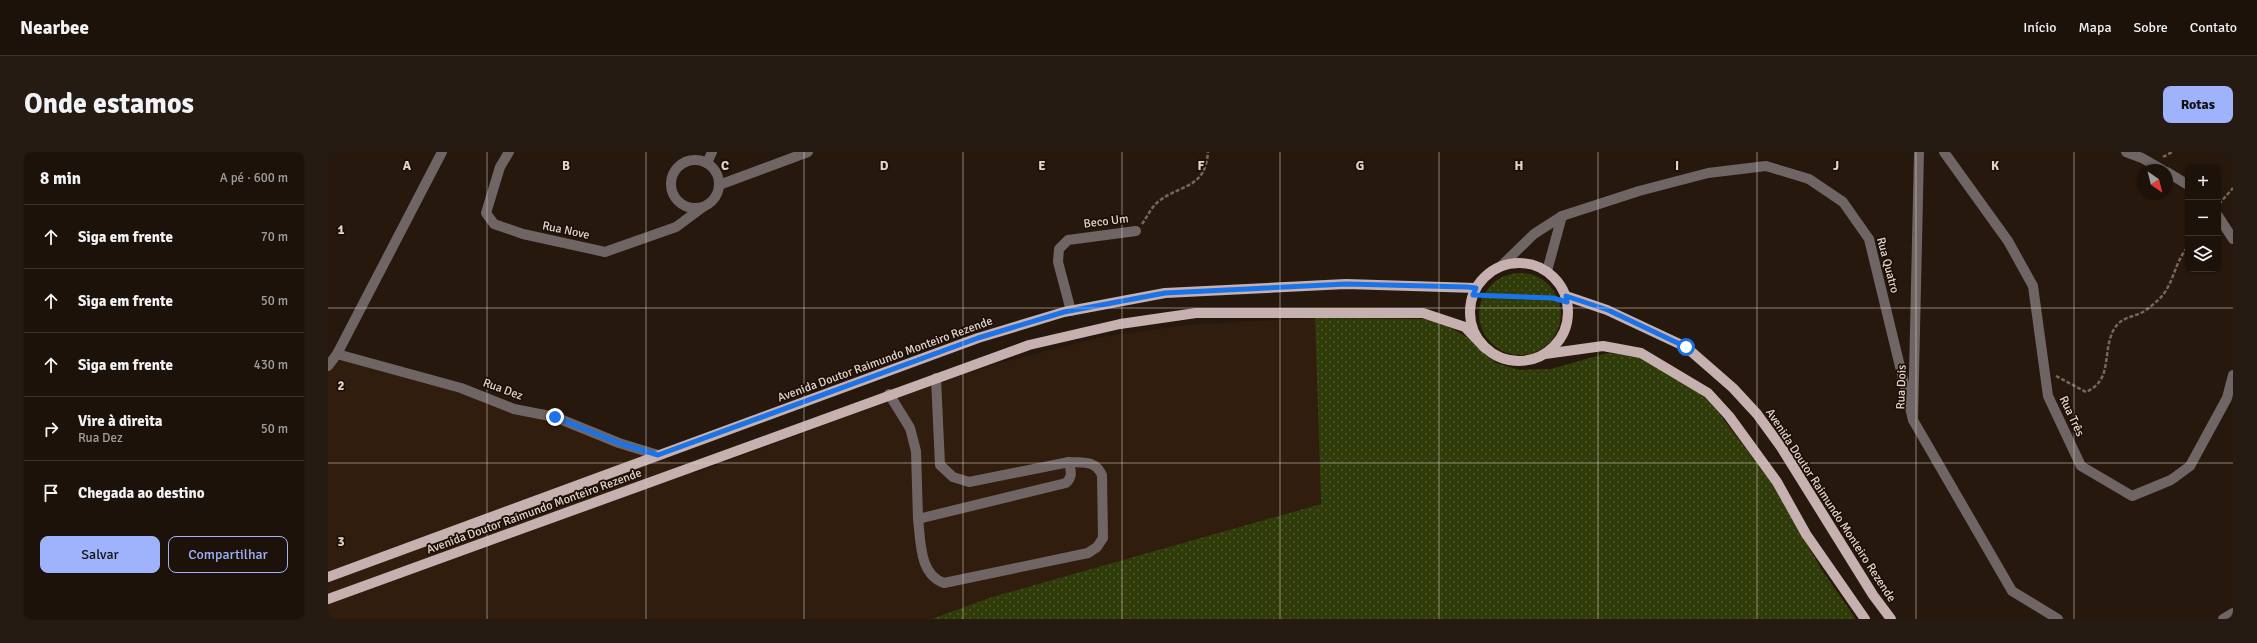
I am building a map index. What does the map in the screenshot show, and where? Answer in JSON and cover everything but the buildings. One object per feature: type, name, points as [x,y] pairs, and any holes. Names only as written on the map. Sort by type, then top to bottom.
[{"type":"main road","points":[[1474,292],[1486,276],[1500,267],[1515,263],[1532,264],[1547,271],[1559,282],[1566,299]]},
{"type":"main road","name":"Avenida Doutor Raimundo Monteiro Rezende","points":[[328,577],[978,338],[1071,311],[1165,293],[1346,284],[1474,292],[1470,309],[1471,323],[1476,337],[1485,348]]},
{"type":"main road","name":"Avenida Doutor Raimundo Monteiro Rezende","points":[[1545,354],[1557,343],[1565,329],[1569,312],[1566,299],[1608,310],[1686,347],[1733,388],[1757,414],[1781,447],[1873,595],[1891,619]]},
{"type":"main road","name":"Avenida Doutor Raimundo Monteiro Rezende","points":[[328,599],[889,394],[1029,345],[1120,324],[1196,313],[1423,313],[1465,327],[1485,348],[1498,357],[1514,361],[1530,360],[1545,354],[1603,346],[1641,354],[1708,393],[1729,416],[1777,482],[1806,534],[1865,619]]},
{"type":"street","points":[[328,366],[337,354],[442,152]]},
{"type":"street","name":"Rua Nove","points":[[509,152],[500,167],[486,213],[494,224],[523,234],[605,252],[676,227],[703,207]]},
{"type":"street","points":[[706,164],[712,152]]},
{"type":"street","points":[[719,185],[808,152]]},
{"type":"street","name":"Rua Dois","points":[[1919,152],[1913,420],[2012,591],[2058,619]]},
{"type":"street","name":"Rua Três","points":[[1944,152],[2008,241],[2033,286],[2048,396],[2081,466],[2132,496],[2171,480],[2190,466],[2227,398],[2233,375]]},
{"type":"street","points":[[2126,152],[2152,164]]},
{"type":"street","points":[[699,161],[706,164],[716,172],[719,185],[714,198],[703,207],[688,207],[675,198],[671,183],[678,168],[684,164],[699,161]]},
{"type":"street","name":"Rua Quatro","points":[[1500,267],[1534,234],[1562,216],[1639,191],[1708,173],[1766,166],[1809,179],[1843,202],[1869,239],[1913,420]]},
{"type":"street","points":[[2173,176],[2185,183]]},
{"type":"street","points":[[1547,271],[1562,216]]},
{"type":"street","points":[[2221,221],[2233,239]]},
{"type":"street","name":"Beco Um","points":[[1071,311],[1058,262],[1059,249],[1068,240],[1136,231]]},
{"type":"street","name":"Rua Dez","points":[[337,354],[462,388],[514,409],[555,417],[619,443],[658,455]]},
{"type":"street","points":[[889,394],[910,428],[916,451],[918,519],[925,568],[933,579],[944,583],[1088,553],[1097,547],[1103,538],[1102,475],[1098,468],[1092,463],[1069,462],[969,482],[953,477],[940,465],[936,378]]},
{"type":"street","points":[[918,519],[1066,483],[1072,475],[1069,462]]},
{"type":"street","points":[[2223,619],[2233,613]]},
{"type":"path","name":"Beco Um","points":[[1136,231],[1158,202],[1196,182],[1207,167],[1208,152]]},
{"type":"path","points":[[2221,202],[2233,188]]},
{"type":"path","points":[[2044,371],[2072,383],[2086,392],[2096,388],[2103,377],[2109,343],[2114,330],[2122,319],[2144,312],[2162,296],[2185,253]]},
{"type":"path","points":[[1474,292],[1566,299]]},
{"type":"shaded area","points":[[1315,318],[1321,504],[992,597],[931,619],[328,619],[328,366],[337,354],[657,455],[696,473],[941,382],[993,365],[1101,337],[1186,325]]},
{"type":"green space","points":[[1520,273],[1536,276],[1549,285],[1558,298],[1561,314],[1558,330],[1549,343],[1536,352],[1520,355],[1504,352],[1491,343],[1482,330],[1479,314],[1482,298],[1491,285],[1504,276]]},
{"type":"green space","points":[[1315,318],[1432,319],[1452,328],[1476,343],[1496,363],[1520,370],[1551,369],[1607,353],[1637,356],[1698,391],[1715,408],[1773,485],[1822,570],[1856,619],[931,619],[992,597],[1321,504]]},
{"type":"route","points":[[555,417],[619,443],[658,455],[890,372],[978,338],[1064,312],[1165,293],[1346,284],[1467,287],[1476,288],[1473,295],[1553,298],[1567,302],[1566,296],[1608,310],[1686,347]]}]
